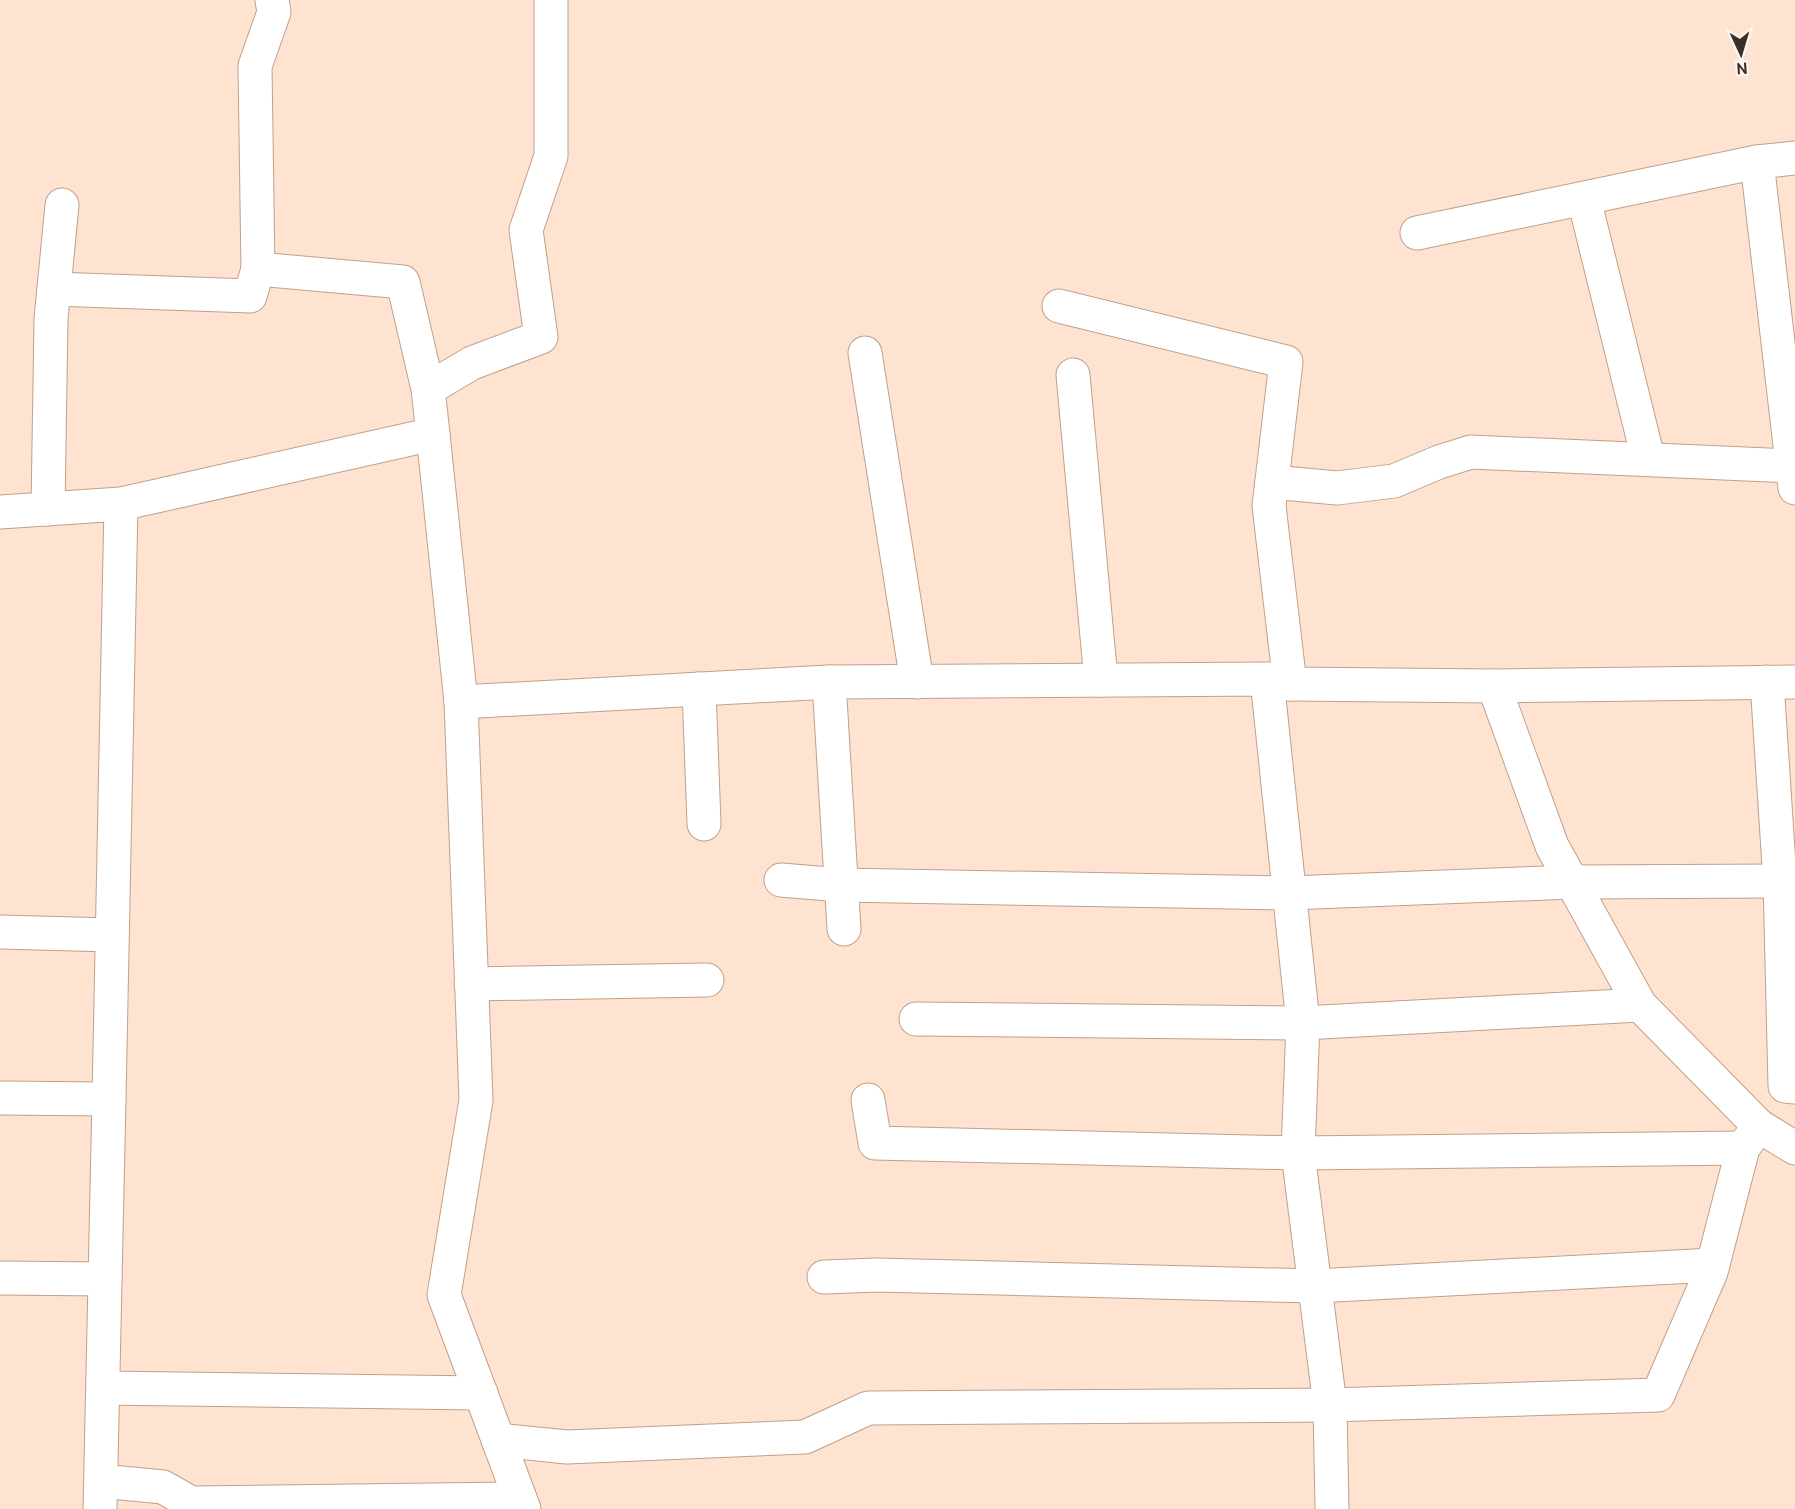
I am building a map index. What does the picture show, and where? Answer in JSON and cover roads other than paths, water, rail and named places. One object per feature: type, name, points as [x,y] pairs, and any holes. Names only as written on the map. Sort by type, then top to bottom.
[{"type":"street","points":[[54,289],[250,296],[258,269],[255,66],[274,12],[272,0]]},
{"type":"street","points":[[429,389],[472,363],[541,337],[526,230],[551,156],[550,0]]},
{"type":"street","points":[[1417,233],[1757,162],[1795,158]]},
{"type":"street","points":[[1272,482],[1337,488],[1394,481],[1471,452],[1648,458],[1794,477],[1757,162]]},
{"type":"street","points":[[1584,199],[1648,458]]},
{"type":"street","points":[[48,509],[54,289],[62,205]]},
{"type":"street","points":[[121,504],[101,1495],[163,1487],[191,1503],[522,1504],[444,1295],[476,1100],[461,702],[429,389],[403,282],[258,269]]},
{"type":"street","points":[[1059,306],[1286,362],[1269,506],[1289,893],[1303,1023],[1298,1153],[1330,1404],[1332,1509]]},
{"type":"street","points":[[865,353],[917,682]]},
{"type":"street","points":[[1073,375],[1101,680]]},
{"type":"street","points":[[0,512],[121,504],[433,434]]},
{"type":"street","points":[[461,702],[829,682],[1101,680],[1494,686],[1781,682],[1780,881],[1785,1086],[1795,1087]]},
{"type":"street","points":[[829,682],[844,929]]},
{"type":"street","points":[[1494,686],[1552,846],[1640,1005],[1751,1137]]},
{"type":"street","points":[[699,689],[704,824]]},
{"type":"street","points":[[781,880],[841,885],[1289,893],[1572,882],[1780,881]]},
{"type":"street","points":[[0,932],[112,935]]},
{"type":"street","points":[[471,984],[707,980]]},
{"type":"street","points":[[915,1019],[1303,1023],[1640,1005]]},
{"type":"street","points":[[0,1098],[109,1100]]},
{"type":"street","points":[[868,1100],[875,1143],[1298,1153],[1751,1137],[1795,1148]]},
{"type":"street","points":[[498,1440],[567,1447],[805,1437],[868,1408],[1330,1404],[1658,1395],[1713,1265],[1751,1137]]},
{"type":"street","points":[[825,1276],[877,1275],[1315,1286],[1713,1265]]},
{"type":"street","points":[[0,1278],[105,1279]]},
{"type":"street","points":[[103,1388],[481,1393]]}]
